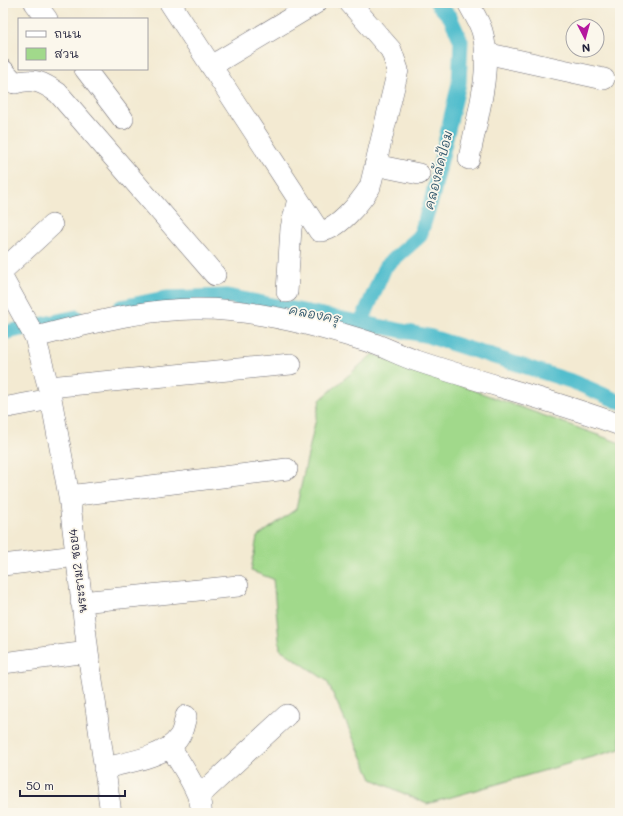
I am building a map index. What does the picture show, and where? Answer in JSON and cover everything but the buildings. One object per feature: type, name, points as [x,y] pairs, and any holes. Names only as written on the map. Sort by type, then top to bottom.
[{"type":"street","points":[[34,3],[46,18]]},
{"type":"street","points":[[170,3],[318,231],[325,232],[332,228],[362,201],[370,187],[398,70],[391,50],[350,3]]},
{"type":"street","points":[[211,66],[316,3]]},
{"type":"street","points":[[468,3],[482,31],[485,53],[484,79],[469,159]]},
{"type":"street","points":[[485,53],[604,79]]},
{"type":"street","points":[[3,70],[15,83],[26,80],[37,81],[58,93],[215,275]]},
{"type":"street","points":[[86,70],[124,119]]},
{"type":"street","points":[[375,165],[419,174]]},
{"type":"street","points":[[287,292],[291,228],[298,199]]},
{"type":"street","points":[[3,270],[52,225]]},
{"type":"street","name":"พระราม2 ซอย4","points":[[3,279],[34,335],[50,393],[69,496],[81,602],[111,813]]},
{"type":"street","points":[[34,335],[91,323],[156,312],[199,309],[236,311],[286,321],[364,340],[414,360],[489,382],[620,425]]},
{"type":"street","points":[[3,408],[50,393],[291,364]]},
{"type":"street","points":[[69,496],[286,469]]},
{"type":"street","points":[[3,565],[76,556]]},
{"type":"street","points":[[81,602],[238,586]]},
{"type":"street","points":[[3,663],[88,652]]},
{"type":"street","points":[[170,746],[200,805],[287,715]]},
{"type":"street","points":[[104,768],[146,758],[170,746],[180,737],[186,716]]},
{"type":"green space","points":[[373,354],[620,443],[620,749],[427,804],[372,779],[327,681],[280,649],[273,579],[251,571],[257,537],[296,509],[320,400]]},
{"type":"waterway","name":"คลองลัดป้อม","points":[[361,323],[385,267],[420,236],[432,198],[459,83],[461,41],[450,17],[437,3]]},
{"type":"waterway","name":"คลองครุ","points":[[121,307],[165,298],[227,296],[428,336],[574,382],[620,402]]},
{"type":"waterway","name":"คลองครุ","points":[[3,333],[76,317]]}]
